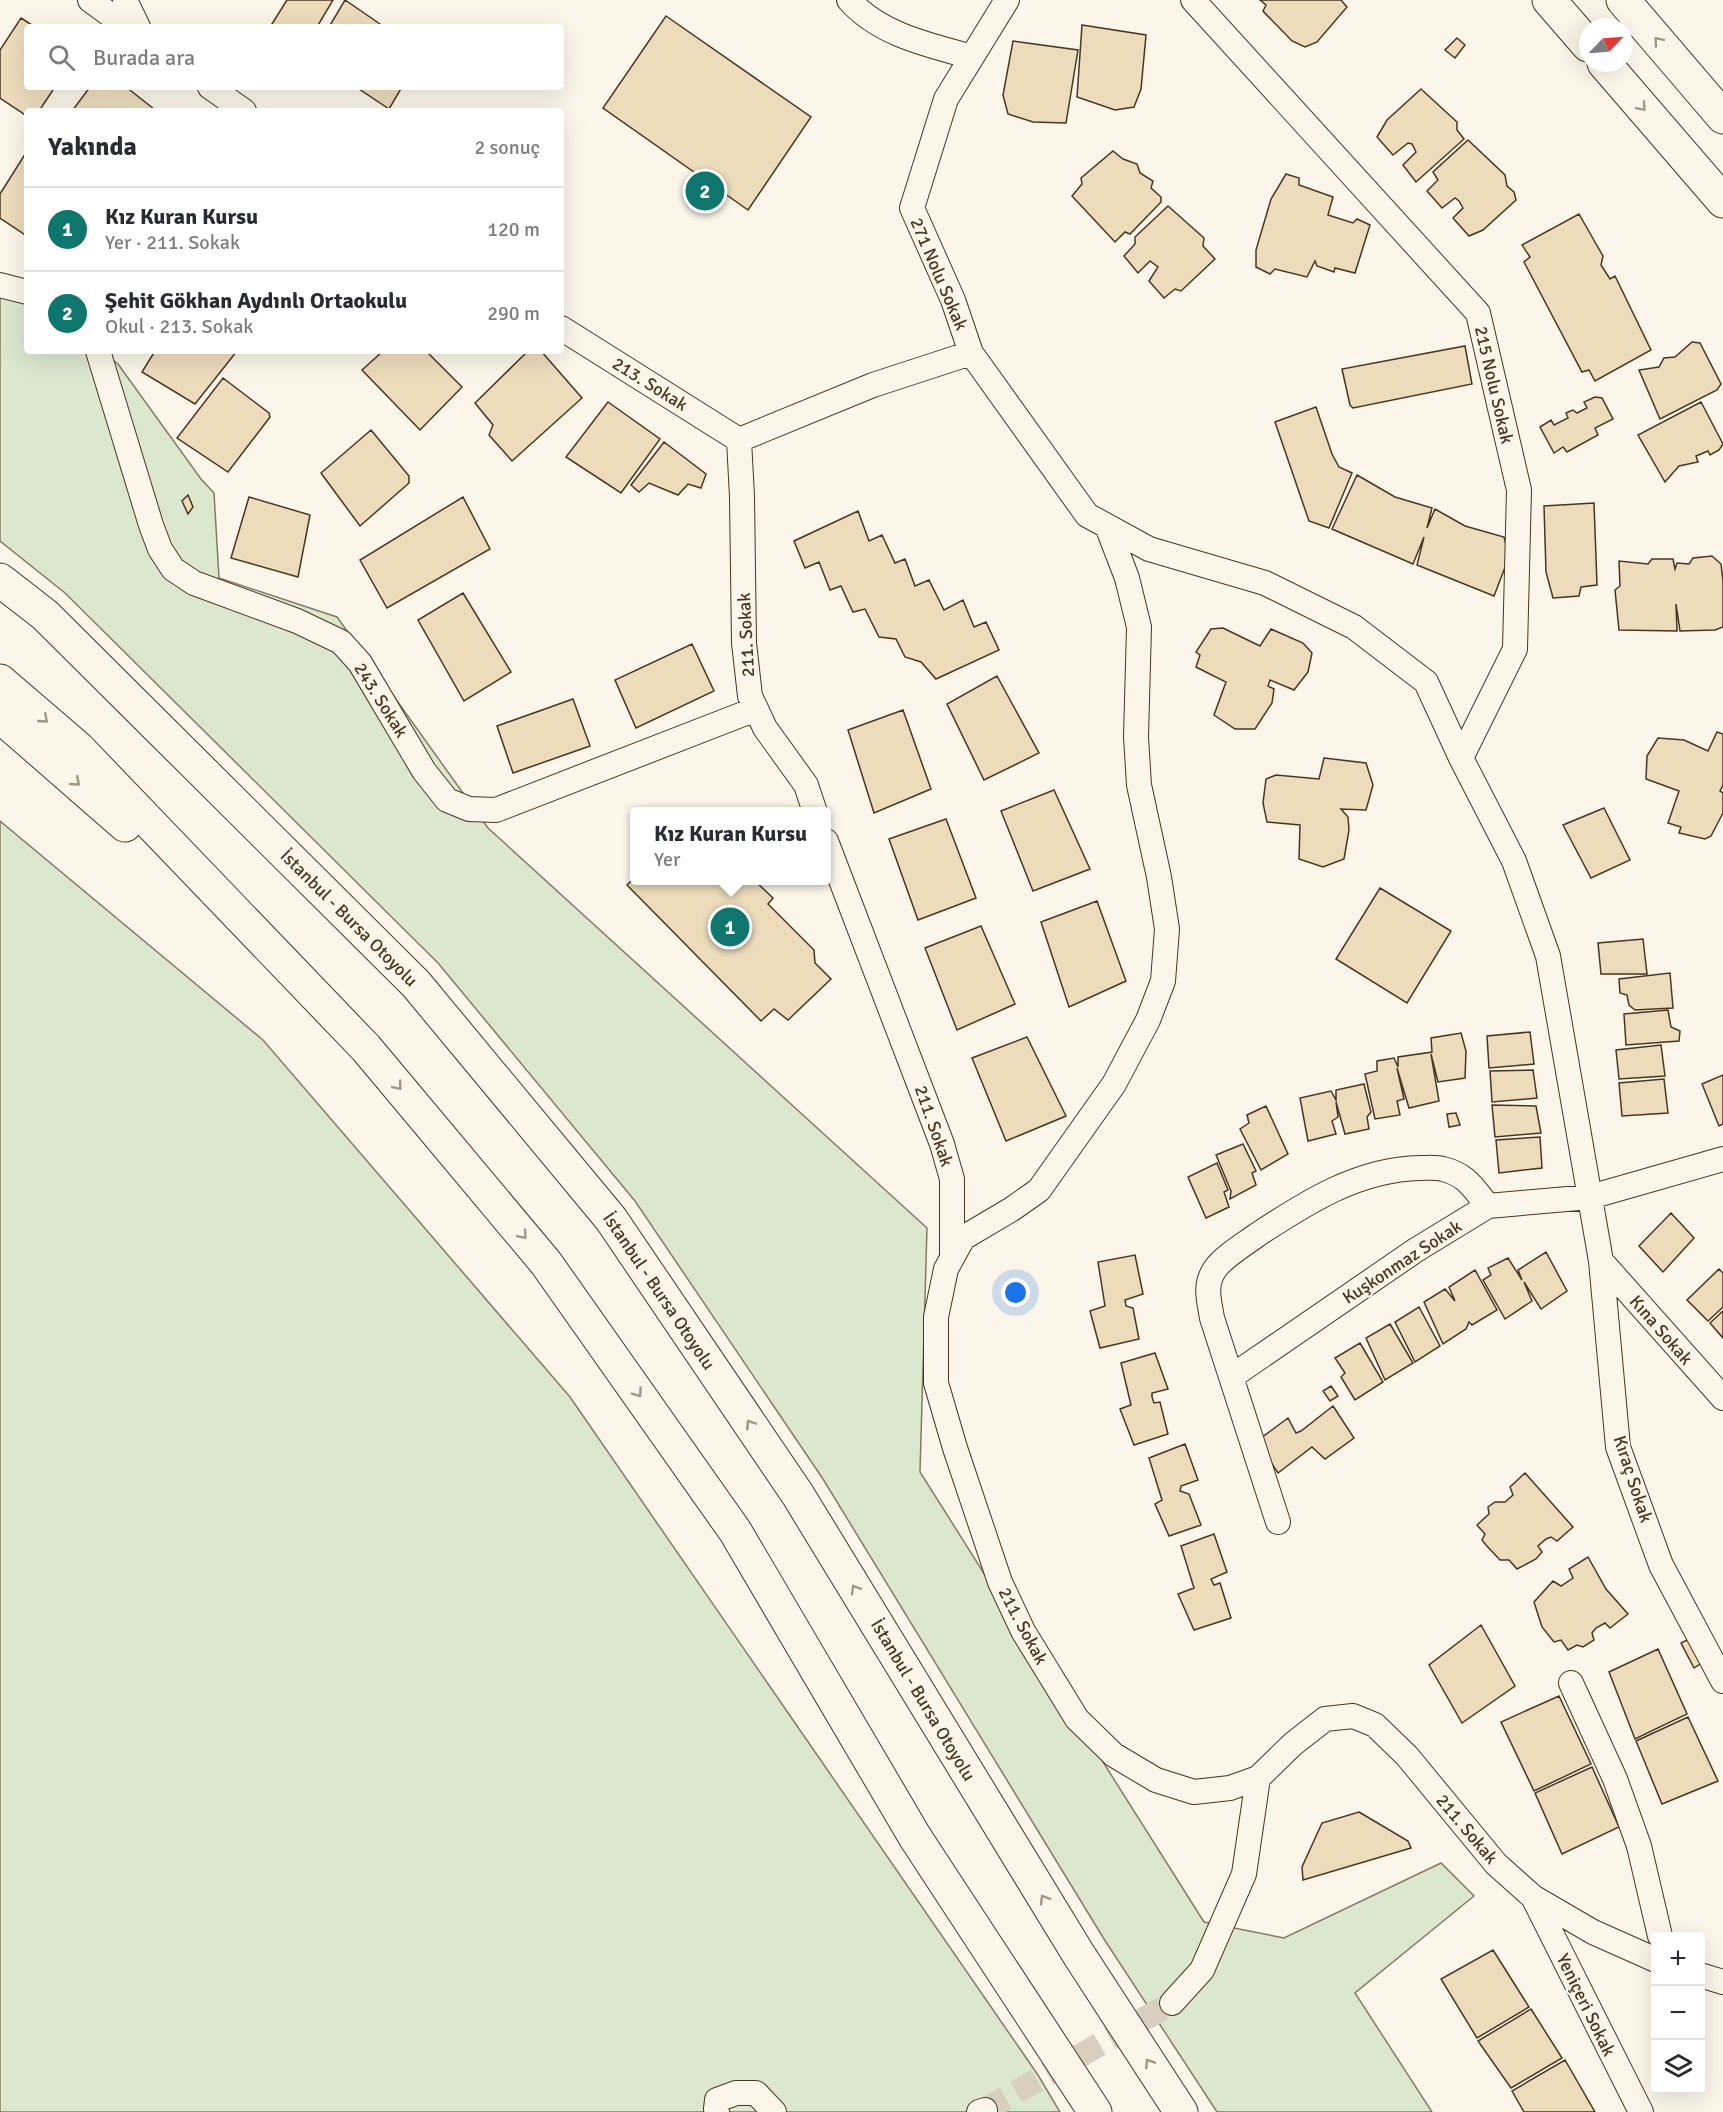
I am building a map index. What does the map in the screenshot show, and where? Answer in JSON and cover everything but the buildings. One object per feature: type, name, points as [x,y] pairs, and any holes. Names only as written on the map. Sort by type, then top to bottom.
[{"type":"highway","points":[[1549,0],[1579,35]]},
{"type":"highway","points":[[1623,0],[1723,117]]},
{"type":"highway","points":[[1612,72],[1723,201]]},
{"type":"highway","name":"İstanbul - Bursa Otoyolu","points":[[0,580],[45,615],[416,984],[611,1219],[798,1495],[1079,1955],[1181,2112]]},
{"type":"highway","points":[[0,681],[78,747],[366,1048],[546,1263],[735,1531],[915,1837],[1095,2112]]},
{"type":"highway","points":[[0,716],[106,807],[366,1048]]},
{"type":"street","points":[[90,0],[123,24]]},
{"type":"street","points":[[125,0],[137,24]]},
{"type":"street","points":[[849,0],[859,11],[904,38],[972,57]]},
{"type":"street","name":"271 Nolu Sokak","points":[[1006,0],[946,99],[912,208],[952,300],[971,353],[1087,515],[1149,549],[1264,583],[1354,627],[1426,682],[1461,758]]},
{"type":"street","name":"215 Nolu Sokak","points":[[1193,0],[1478,313],[1519,490],[1515,650],[1461,758]]},
{"type":"street","points":[[214,90],[240,108]]},
{"type":"street","points":[[0,285],[24,291]]},
{"type":"street","name":"213. Sokak","points":[[564,330],[740,440]]},
{"type":"street","points":[[740,440],[873,385],[971,353]]},
{"type":"street","name":"243. Sokak","points":[[99,354],[151,525],[160,549],[173,569],[194,583],[297,621],[341,642],[360,663],[424,771],[447,800],[469,809],[496,810],[756,709]]},
{"type":"street","name":"211. Sokak","points":[[740,440],[744,643],[750,696],[765,728],[806,785],[813,807]]},
{"type":"street","points":[[952,1259],[963,1238],[1039,1190],[1114,1084],[1148,1020],[1163,981],[1167,929],[1159,877],[1139,785],[1136,737],[1139,627],[1127,578],[1107,526]]},
{"type":"street","name":"Kıraç Sokak","points":[[1461,758],[1514,861],[1548,956],[1601,1261],[1618,1447],[1661,1565],[1723,1681]]},
{"type":"street","name":"211. Sokak","points":[[831,854],[942,1144],[952,1179],[952,1259],[946,1269],[936,1317],[936,1383],[955,1448],[1000,1582],[1023,1631],[1077,1719],[1114,1755],[1156,1780],[1194,1792],[1230,1788],[1258,1778],[1293,1744],[1325,1719],[1353,1716],[1375,1725],[1407,1756],[1496,1864],[1533,1897],[1593,1932],[1651,1958]]},
{"type":"street","name":"Kuşkonmaz Sokak","points":[[1231,1377],[1416,1250],[1488,1206],[1590,1197],[1723,1159]]},
{"type":"street","points":[[1278,1522],[1212,1318],[1207,1287],[1215,1268],[1275,1224],[1341,1185],[1368,1176],[1405,1169],[1441,1168],[1464,1176],[1488,1206]]},
{"type":"street","name":"Kına Sokak","points":[[1601,1261],[1723,1398]]},
{"type":"street","points":[[1570,1683],[1615,1779],[1639,1846],[1659,1932]]},
{"type":"street","points":[[1172,2003],[1202,1970],[1244,1874],[1258,1778]]},
{"type":"street","name":"Yeniçeri Sokak","points":[[1533,1897],[1641,2112]]},
{"type":"street","points":[[1705,1976],[1723,1982]]},
{"type":"street","points":[[717,2112],[717,2100],[736,2093],[756,2093],[774,2112]]},
{"type":"green space","points":[[0,277],[24,295],[24,354],[105,354],[118,364],[201,479],[214,493],[219,578],[337,617],[488,828],[927,1228],[920,1472],[1204,1922],[1284,1938],[1441,1863],[1474,1896],[1355,1993],[1432,2112],[1217,2112],[1104,1939],[823,1479],[635,1201],[438,963],[65,593],[0,541]]},
{"type":"green space","points":[[0,821],[263,1040],[570,1397],[1038,2075],[1060,2112],[0,2112]]},
{"type":"tunnel","points":[[985,2110],[1172,2003]]},
{"type":"place","name":"Şehit Gökhan Aydınlı Ortaokulu","points":[[705,191]]},
{"type":"place","name":"Kız Kuran Kursu","points":[[730,927]]}]
